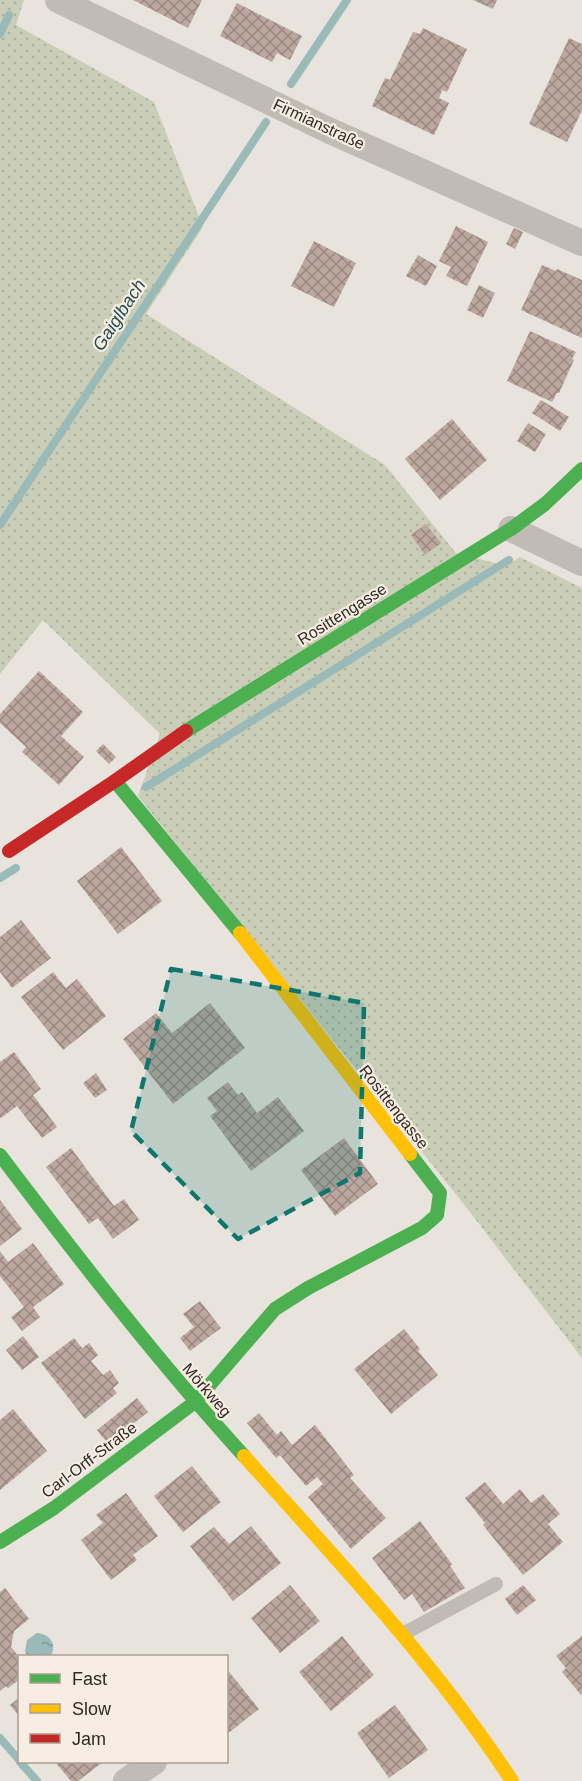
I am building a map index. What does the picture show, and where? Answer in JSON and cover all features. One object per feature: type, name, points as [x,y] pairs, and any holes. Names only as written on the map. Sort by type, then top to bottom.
[{"type":"street","name":"Firmianstraße","points":[[58,0],[328,130],[582,243]]},
{"type":"street","name":"Rosittengasse","points":[[9,851],[115,781],[180,734],[510,529],[544,504],[582,469]]},
{"type":"street","points":[[510,529],[582,563]]},
{"type":"street","name":"Rosittengasse","points":[[115,781],[243,936],[440,1193],[437,1215],[422,1228],[308,1288],[275,1309],[195,1402]]},
{"type":"street","name":"Mörkweg","points":[[0,1155],[78,1259],[195,1402],[403,1634],[478,1729],[512,1781]]},
{"type":"street","name":"Carl-Orff-Straße","points":[[0,1542],[54,1508],[195,1402]]},
{"type":"street","points":[[126,1781],[151,1763]]},
{"type":"lane","points":[[403,1634],[496,1584]]},
{"type":"highlighted area","points":[[171,969],[364,1003],[360,1173],[238,1239],[131,1131]]},
{"type":"green space","points":[[0,0],[24,0],[16,25],[154,102],[203,227],[146,314],[385,465],[456,553],[507,566],[520,557],[582,588],[582,1358],[466,1207],[138,796],[160,734],[43,620],[0,674]]},
{"type":"water","points":[[37,1633],[46,1635],[53,1644],[52,1655],[27,1655],[27,1640]]},
{"type":"building","points":[[133,0],[202,0],[188,28]]},
{"type":"building","points":[[473,0],[497,0],[493,9]]},
{"type":"building","points":[[237,3],[302,36],[290,60],[277,53],[272,62],[220,36]]},
{"type":"building","points":[[423,28],[467,49],[447,92],[442,90],[439,98],[449,103],[434,135],[372,106],[385,78],[390,80],[413,32],[420,34]]},
{"type":"building","points":[[569,38],[582,44],[582,110],[567,142],[529,124]]},
{"type":"building","points":[[456,226],[488,242],[467,286],[446,276],[451,267],[439,261]]},
{"type":"building","points":[[514,228],[523,232],[515,249],[506,244]]},
{"type":"building","points":[[314,241],[356,263],[334,307],[291,286]]},
{"type":"building","points":[[418,255],[437,266],[426,286],[406,276]]},
{"type":"building","points":[[542,265],[582,280],[582,338],[521,310]]},
{"type":"building","points":[[479,285],[495,293],[483,318],[467,310]]},
{"type":"building","points":[[530,331],[576,352],[559,393],[552,402],[507,381]]},
{"type":"building","points":[[541,400],[569,417],[560,431],[532,413]]},
{"type":"building","points":[[452,419],[487,460],[440,500],[405,459]]},
{"type":"building","points":[[528,423],[546,434],[535,452],[517,441]]},
{"type":"building","points":[[426,524],[441,543],[425,555],[411,535]]},
{"type":"building","points":[[39,671],[83,712],[61,736],[84,757],[59,785],[22,752],[26,747],[0,723],[0,714]]},
{"type":"building","points":[[103,744],[116,757],[109,764],[96,751]]},
{"type":"building","points":[[121,847],[162,901],[118,934],[77,881]]},
{"type":"building","points":[[21,920],[51,958],[12,988],[0,972],[0,937]]},
{"type":"building","points":[[53,972],[66,988],[77,979],[106,1016],[63,1050],[21,997]]},
{"type":"building","points":[[210,1003],[245,1048],[173,1104],[123,1039],[156,1013],[172,1033]]},
{"type":"building","points":[[14,1052],[41,1089],[33,1095],[57,1127],[42,1138],[17,1106],[0,1117],[0,1062]]},
{"type":"building","points":[[96,1073],[107,1090],[95,1098],[83,1083]]},
{"type":"building","points":[[228,1082],[238,1095],[242,1092],[257,1113],[278,1097],[304,1131],[251,1171],[210,1116],[217,1111],[207,1098]]},
{"type":"building","points":[[344,1138],[378,1184],[335,1216],[301,1170]]},
{"type":"building","points":[[71,1148],[114,1206],[124,1199],[139,1220],[113,1239],[98,1218],[89,1224],[46,1167]]},
{"type":"building","points":[[0,1200],[22,1229],[0,1246]]},
{"type":"building","points":[[33,1243],[64,1284],[33,1307],[40,1317],[22,1331],[11,1317],[24,1307],[0,1276],[0,1251],[8,1262]]},
{"type":"building","points":[[200,1301],[221,1328],[190,1351],[180,1338],[194,1327],[183,1314]]},
{"type":"building","points":[[404,1329],[420,1349],[418,1351],[438,1375],[391,1414],[354,1369]]},
{"type":"building","points":[[23,1336],[39,1357],[22,1370],[6,1350]]},
{"type":"building","points":[[74,1338],[82,1348],[89,1343],[98,1355],[91,1361],[103,1375],[110,1370],[119,1383],[113,1388],[117,1393],[85,1419],[41,1363]]},
{"type":"building","points":[[137,1398],[148,1412],[108,1444],[97,1430]]},
{"type":"building","points":[[13,1409],[47,1451],[0,1490],[0,1420]]},
{"type":"building","points":[[259,1413],[277,1435],[281,1431],[292,1445],[315,1425],[354,1475],[350,1478],[386,1518],[351,1549],[308,1497],[323,1484],[317,1477],[306,1486],[280,1455],[276,1458],[247,1423]]},
{"type":"building","points":[[192,1466],[221,1502],[183,1532],[154,1496]]},
{"type":"building","points":[[485,1482],[503,1504],[520,1489],[531,1503],[543,1494],[560,1514],[548,1524],[563,1542],[523,1575],[483,1525],[485,1523],[465,1498]]},
{"type":"building","points":[[126,1493],[158,1536],[133,1555],[137,1560],[111,1580],[81,1540],[103,1523],[96,1515]]},
{"type":"building","points":[[420,1521],[452,1564],[450,1566],[465,1588],[424,1612],[412,1594],[404,1600],[372,1558]]},
{"type":"building","points":[[251,1526],[281,1563],[233,1601],[190,1546],[214,1527],[229,1544]]},
{"type":"building","points":[[290,1585],[320,1621],[280,1653],[251,1618]]},
{"type":"building","points":[[523,1585],[536,1600],[517,1615],[505,1599]]},
{"type":"building","points":[[5,1588],[29,1619],[14,1631],[11,1647],[18,1656],[18,1680],[0,1691],[0,1592]]},
{"type":"building","points":[[342,1636],[374,1675],[331,1711],[299,1672]]},
{"type":"building","points":[[582,1636],[581,1695],[562,1672],[566,1668],[556,1656]]},
{"type":"building","points":[[228,1670],[259,1709],[228,1733]]},
{"type":"building","points":[[18,1699],[18,1715],[10,1705]]},
{"type":"building","points":[[395,1705],[428,1750],[389,1778],[357,1733]]},
{"type":"building","points":[[56,1763],[102,1763],[78,1781],[71,1781]]},
{"type":"waterway","name":"Gaiglbach","points":[[291,84],[347,0]]},
{"type":"waterway","points":[[0,34],[9,15]]},
{"type":"waterway","name":"Gaiglbach","points":[[0,525],[266,122]]},
{"type":"waterway","name":"Gaiglbach","points":[[146,787],[509,560]]},
{"type":"waterway","name":"Gaiglbach","points":[[0,878],[16,868]]},
{"type":"waterway","name":"Gaiglbach","points":[[0,1738],[18,1759]]},
{"type":"waterway","name":"Gaiglbach","points":[[21,1763],[37,1781]]},
{"type":"traffic: fast","points":[[186,731],[511,529],[545,504],[582,469]]},
{"type":"traffic: fast","points":[[115,781],[240,933]]},
{"type":"traffic: fast","points":[[0,1542],[54,1508],[195,1402],[275,1309],[308,1288],[422,1228],[437,1215],[440,1193],[410,1154]]},
{"type":"traffic: fast","points":[[0,1155],[119,1308],[244,1456]]},
{"type":"traffic: slow","points":[[240,933],[410,1154]]},
{"type":"traffic: slow","points":[[244,1456],[418,1654],[482,1737],[512,1781]]},
{"type":"traffic: jam","points":[[9,851],[186,731]]}]
